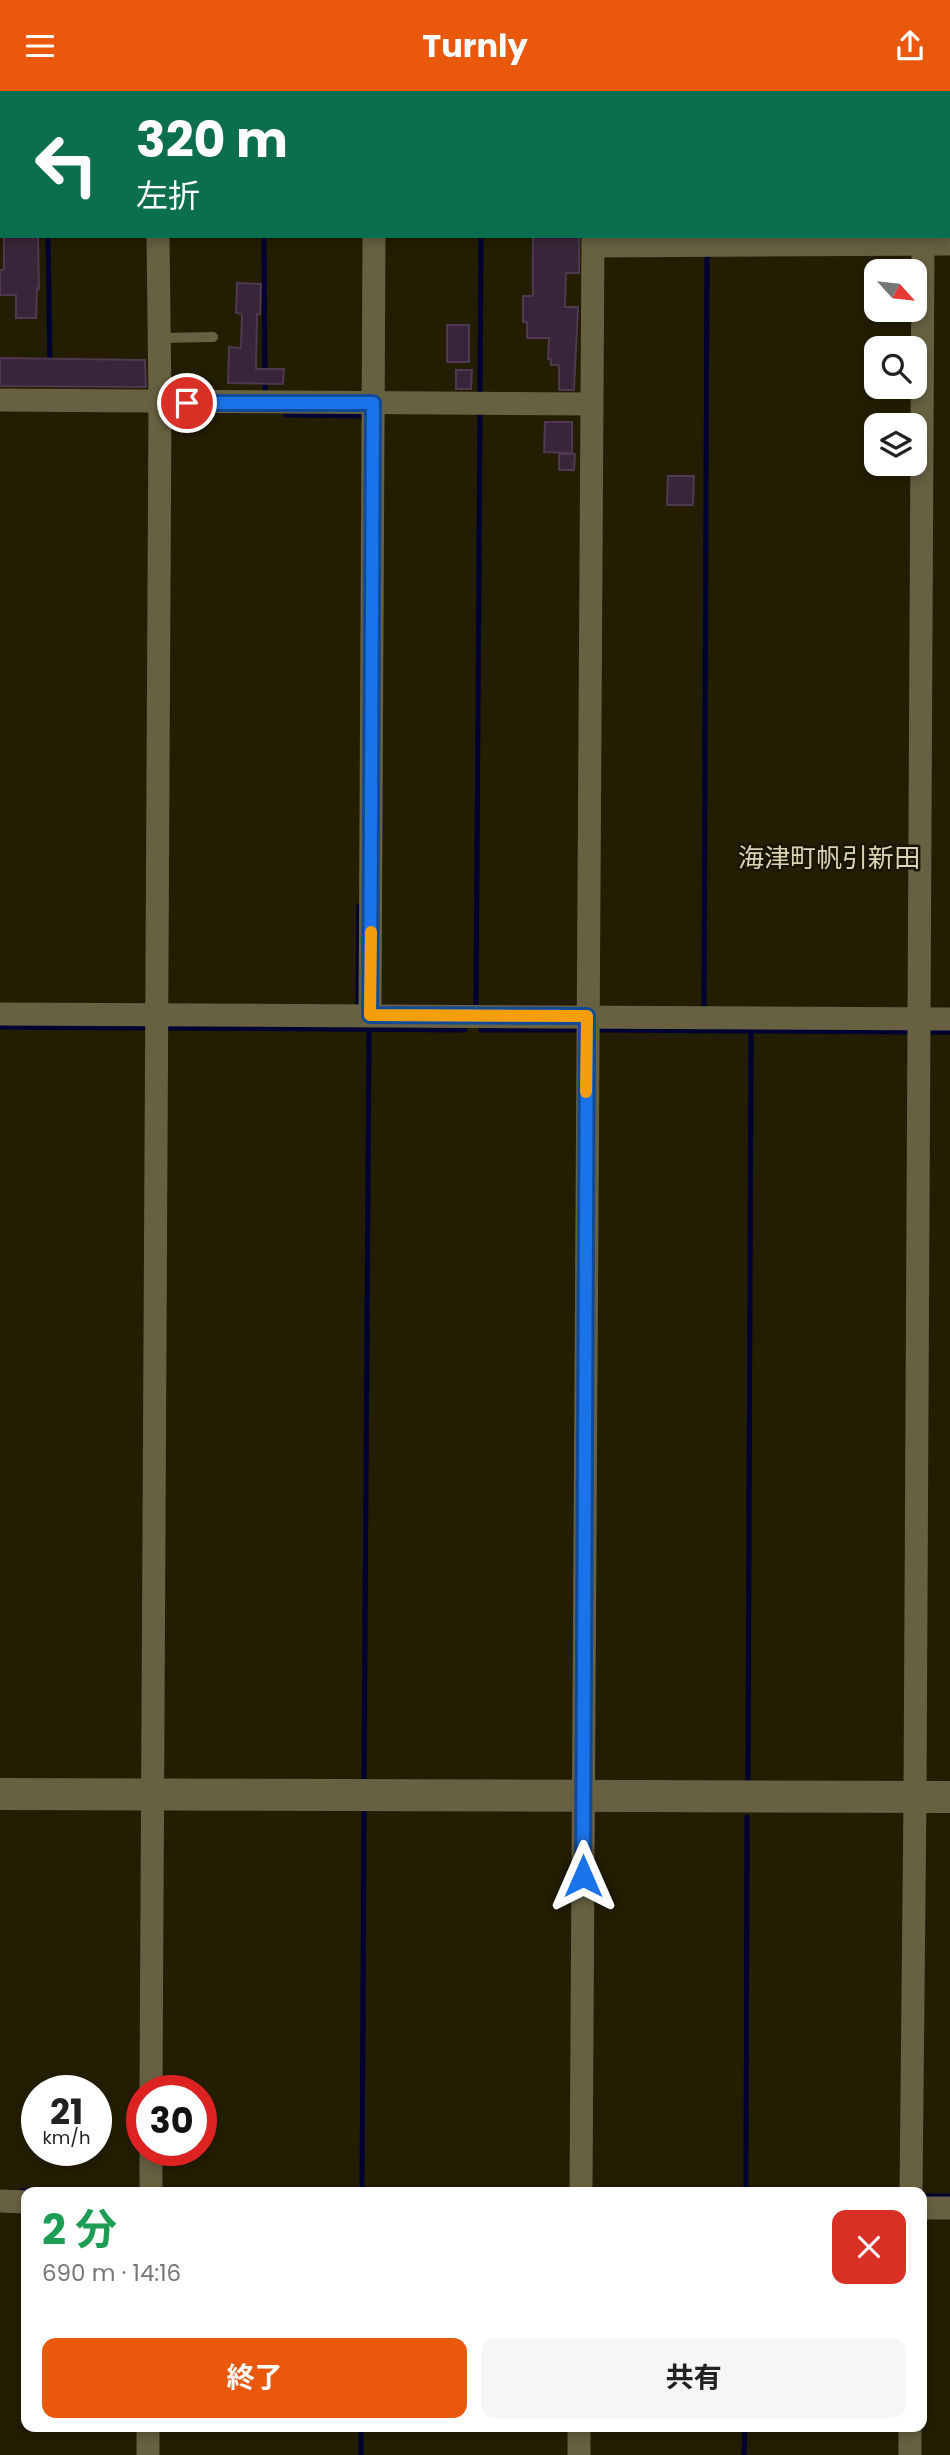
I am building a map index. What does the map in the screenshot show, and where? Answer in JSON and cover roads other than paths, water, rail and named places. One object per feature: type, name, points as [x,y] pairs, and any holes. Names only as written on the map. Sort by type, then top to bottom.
[{"type":"street","points":[[151,2075],[160,403],[158,238]]},
{"type":"street","points":[[370,1015],[374,238]]},
{"type":"street","points":[[581,2187],[593,241],[918,241],[950,244]]},
{"type":"street","points":[[911,2187],[920,1019],[918,241]]},
{"type":"street","points":[[0,400],[591,404]]},
{"type":"street","points":[[0,1014],[950,1019]]},
{"type":"street","points":[[0,1794],[950,1797]]},
{"type":"street","points":[[151,2166],[151,2187]]},
{"type":"street","points":[[0,2201],[21,2202]]},
{"type":"street","points":[[927,2208],[950,2208]]},
{"type":"street","points":[[148,2432],[148,2455]]},
{"type":"street","points":[[579,2432],[579,2455]]},
{"type":"street","points":[[910,2432],[910,2455]]},
{"type":"lane","points":[[159,338],[213,337]]},
{"type":"waterway","points":[[48,238],[50,365]]},
{"type":"waterway","points":[[264,238],[265,395]]},
{"type":"waterway","points":[[480,395],[481,238]]},
{"type":"waterway","points":[[704,1011],[707,252]]},
{"type":"waterway","points":[[476,1008],[480,414]]},
{"type":"waterway","points":[[286,415],[364,416],[364,420]]},
{"type":"waterway","points":[[358,1006],[359,906]]},
{"type":"waterway","points":[[0,1027],[144,1028]]},
{"type":"waterway","points":[[164,1028],[465,1030]]},
{"type":"waterway","points":[[364,1783],[369,1029]]},
{"type":"waterway","points":[[481,1030],[578,1030]]},
{"type":"waterway","points":[[595,1030],[911,1032]]},
{"type":"waterway","points":[[748,1785],[751,1031]]},
{"type":"waterway","points":[[925,1032],[950,1032]]},
{"type":"waterway","points":[[362,2187],[364,1810]]},
{"type":"waterway","points":[[746,2187],[747,1817]]},
{"type":"waterway","points":[[927,2196],[950,2196]]},
{"type":"waterway","points":[[361,2432],[361,2455]]},
{"type":"waterway","points":[[744,2455],[745,2432]]},
{"type":"district","name":"海津町帆引新田","points":[[829,858]]}]
